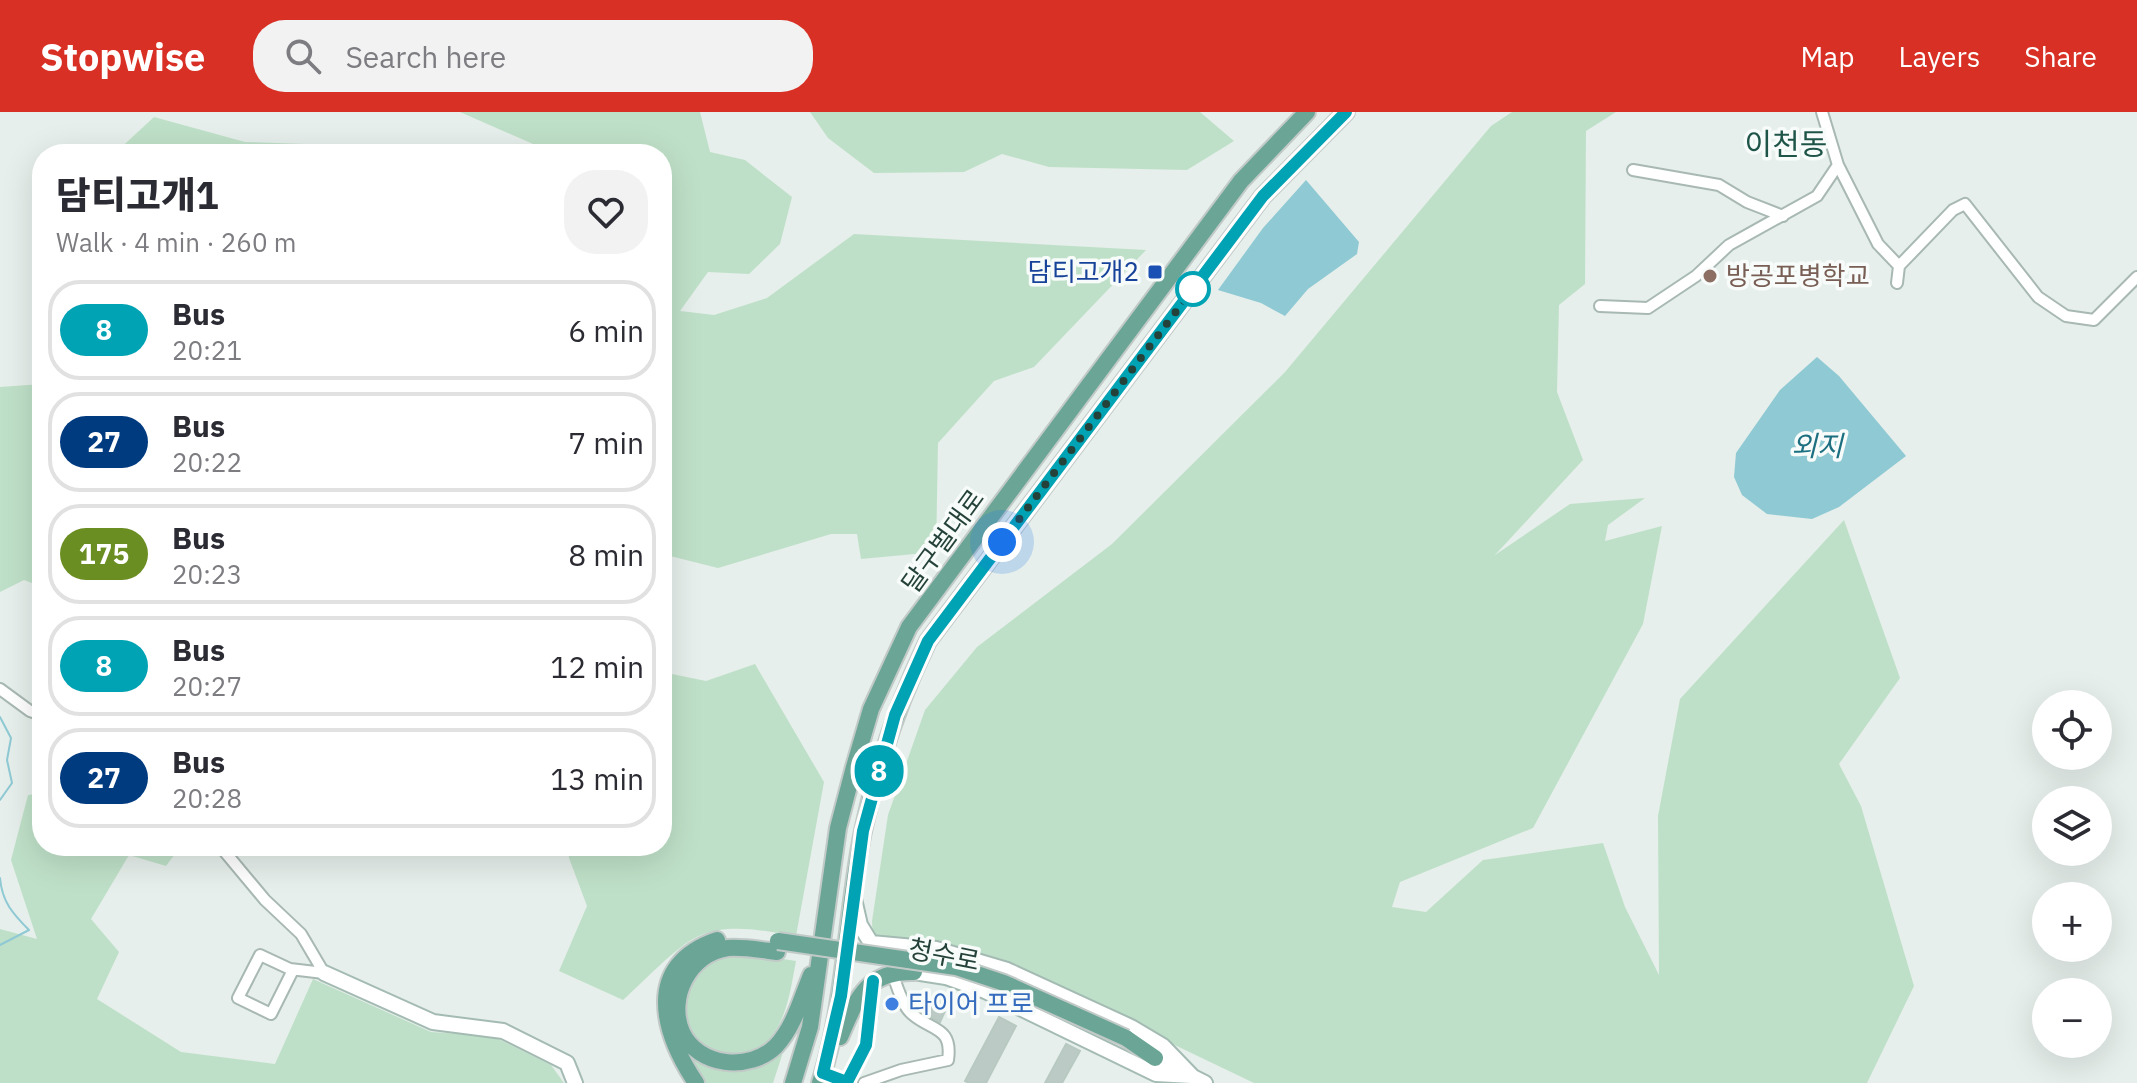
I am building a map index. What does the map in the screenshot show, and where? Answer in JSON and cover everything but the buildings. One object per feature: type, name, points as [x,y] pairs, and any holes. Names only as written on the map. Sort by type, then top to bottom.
[{"type":"main road","name":"달구벌대로","points":[[793,1083],[810,1027],[838,828],[857,755],[885,676],[909,627],[1241,181],[1307,112]]},
{"type":"main road","name":"달구벌대로","points":[[823,1073],[841,996],[863,831],[899,704],[928,641],[1263,196],[1346,112]]},
{"type":"main road","name":"청수로","points":[[854,899],[865,937],[871,943],[957,953],[1007,970],[1126,1038],[1163,1046],[1198,1080]]},
{"type":"main road","points":[[778,947],[727,949],[712,953],[691,967],[681,984],[677,1007],[682,1033],[699,1053],[735,1063],[750,1062],[774,1049],[790,1028],[812,970],[822,928]]},
{"type":"main road","points":[[696,1083],[674,1046],[665,1012],[667,989],[679,965],[693,951],[715,941],[743,937],[778,947],[954,976],[1126,1038],[1155,1058],[1198,1080]]},
{"type":"main road","points":[[823,1073],[855,1004],[873,981],[892,973],[914,972]]},
{"type":"main road","name":"청수로","points":[[914,972],[946,977],[985,991],[1156,1074],[1198,1080]]},
{"type":"main road","points":[[324,973],[433,1022],[503,1031],[567,1063],[575,1083]]},
{"type":"street","points":[[1822,112],[1838,165],[1878,244],[1899,266]]},
{"type":"street","points":[[1600,306],[1648,308],[1696,276],[1729,245],[1817,196],[1838,165]]},
{"type":"street","points":[[1633,170],[1719,185],[1747,202],[1783,216]]},
{"type":"street","points":[[1897,283],[1899,266],[1953,210],[1965,204],[2038,297],[2066,316],[2094,320],[2137,277]]},
{"type":"street","points":[[0,689],[32,712]]},
{"type":"street","points":[[228,856],[265,900],[301,934],[324,973]]},
{"type":"street","points":[[293,970],[271,1014],[238,998],[260,955],[293,970],[324,973]]},
{"type":"street","points":[[864,1083],[901,1070],[948,1060],[950,1046],[947,1037],[910,1013],[892,973]]},
{"type":"street","points":[[823,1073],[850,1082],[866,1045],[873,981]]},
{"type":"green space","points":[[460,112],[700,112],[710,152],[745,160],[792,197],[780,244],[749,274],[708,272],[680,311],[714,315],[767,298],[854,234],[1146,250],[1034,367],[994,381],[938,443],[936,552],[861,559],[857,534],[831,534],[718,568],[672,556],[672,144],[533,144]]},
{"type":"green space","points":[[810,112],[1200,112],[1234,141],[1187,170],[1049,167],[1002,154],[964,172],[874,173],[828,138]]},
{"type":"green space","points":[[1512,112],[1616,112],[1586,131],[1585,284],[1559,305],[1557,392],[1583,460],[1495,555],[1570,504],[1645,498],[1608,525],[1605,541],[1662,526],[1643,624],[1533,828],[1400,882],[1392,907],[1426,912],[1483,860],[1603,843],[1625,907],[1659,975],[1658,816],[1680,699],[1844,520],[1900,678],[1839,764],[1861,806],[1914,986],[1867,1083],[1254,1083],[993,958],[945,945],[873,939],[872,921],[888,815],[925,710],[977,647],[1112,544],[1285,372],[1491,126]]},
{"type":"green space","points":[[154,117],[245,142],[305,144],[125,144]]},
{"type":"green space","points":[[32,385],[32,583],[24,580],[0,592],[0,387]]},
{"type":"green space","points":[[755,664],[824,782],[796,936],[744,929],[705,933],[676,951],[623,1000],[559,971],[587,906],[569,856],[672,856],[672,674],[706,681]]},
{"type":"green space","points":[[32,794],[32,856],[128,856],[91,919],[119,952],[97,999],[181,1052],[275,1064],[313,979],[431,1032],[492,1036],[551,1065],[564,1083],[0,1083],[0,929],[37,939],[11,860],[28,795]]},
{"type":"green space","points":[[132,856],[174,856],[166,866]]},
{"type":"green space","points":[[743,953],[796,961],[790,990],[777,1029],[763,1045],[743,1053],[721,1053],[701,1046],[685,1027],[685,985],[715,958]]},
{"type":"green space","points":[[782,1046],[784,1049],[773,1083],[702,1083],[683,1052],[712,1065],[734,1068]]},
{"type":"water","points":[[1306,180],[1359,242],[1357,254],[1308,289],[1285,316],[1261,303],[1218,290],[1263,228]]},
{"type":"water","name":"외지","points":[[1817,357],[1839,376],[1906,456],[1839,507],[1812,519],[1767,514],[1742,495],[1734,477],[1736,453],[1780,390]]},
{"type":"waterway","points":[[0,717],[11,738],[7,760],[12,783],[0,800]]},
{"type":"waterway","points":[[0,878],[9,907],[29,930],[0,945]]},
{"type":"bus line","name":"8","points":[[873,981],[866,1045],[847,1082],[823,1073],[841,996],[863,831],[895,715],[928,641],[1263,196],[1346,112]]},
{"type":"place","name":"담티고개2","points":[[1155,272]]},
{"type":"place","name":"방공포병학교","points":[[1710,276]]},
{"type":"place","name":"타이어 프로","points":[[892,1004]]},
{"type":"district","name":"이천동","points":[[1786,145]]},
{"type":"route","points":[[1002,542],[1193,289]]}]
